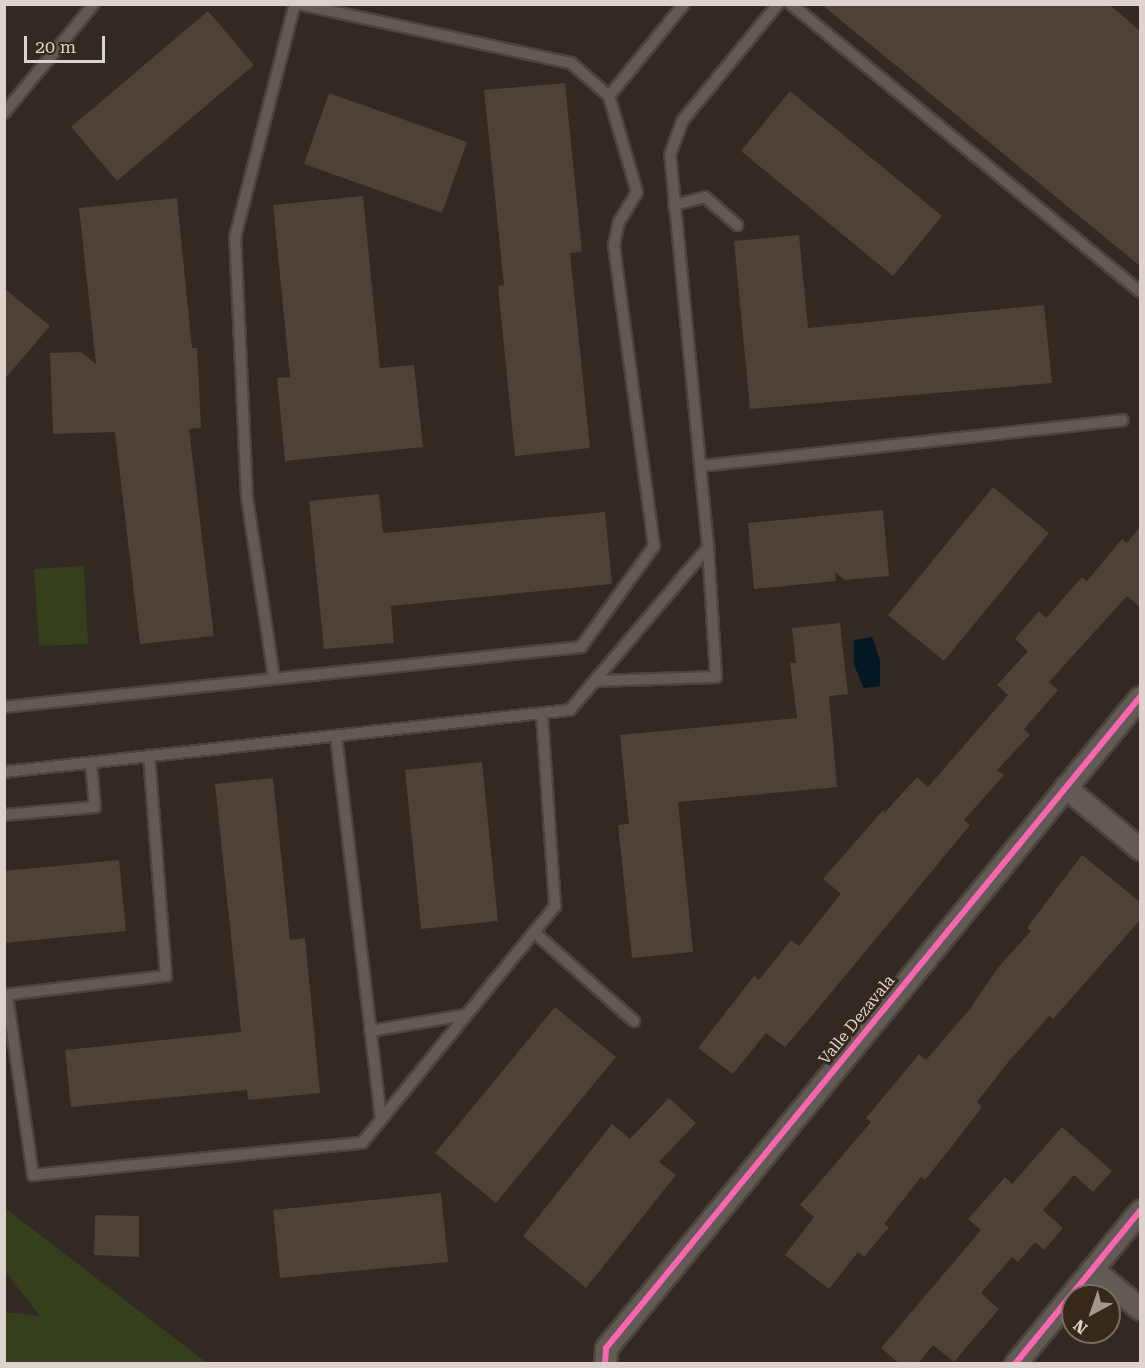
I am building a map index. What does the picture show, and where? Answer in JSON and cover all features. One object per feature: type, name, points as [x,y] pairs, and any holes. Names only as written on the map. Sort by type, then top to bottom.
[{"type":"street","name":"Valle Dezavala","points":[[605,1364],[606,1348],[1140,698]]},
{"type":"street","points":[[1065,787],[1140,849]]},
{"type":"street","points":[[1015,1364],[1140,1211]]},
{"type":"street","points":[[1093,1269],[1140,1309]]},
{"type":"lane","points":[[4,113],[94,4]]},
{"type":"lane","points":[[4,707],[581,646],[654,546],[614,245],[619,222],[637,192],[609,96],[571,63],[297,4],[235,237],[247,497],[274,678]]},
{"type":"lane","points":[[609,96],[684,4]]},
{"type":"lane","points":[[595,681],[716,677],[708,547],[670,155],[683,120],[778,4]]},
{"type":"lane","points":[[791,4],[1140,292]]},
{"type":"lane","points":[[674,205],[705,197],[737,225]]},
{"type":"lane","points":[[700,466],[1122,420]]},
{"type":"lane","points":[[4,772],[570,710],[708,547]]},
{"type":"lane","points":[[149,756],[166,976],[6,995],[33,1175],[362,1143],[555,906],[542,713]]},
{"type":"lane","points":[[336,736],[381,1119]]},
{"type":"lane","points":[[4,815],[95,807],[90,763]]},
{"type":"lane","points":[[534,932],[634,1021]]},
{"type":"lane","points":[[370,1031],[466,1016]]},
{"type":"green space","points":[[84,566],[88,644],[39,646],[34,569]]},
{"type":"green space","points":[[5,1208],[207,1363],[5,1363],[5,1312],[40,1316],[5,1271]]},
{"type":"water","points":[[872,637],[880,660],[880,686],[864,688],[854,665],[854,640]]},
{"type":"building","points":[[821,4],[1109,4],[1140,31],[1140,266]]},
{"type":"building","points":[[208,11],[254,65],[117,181],[71,127]]},
{"type":"building","points":[[565,83],[582,252],[570,253],[590,448],[515,456],[498,286],[504,285],[484,90]]},
{"type":"building","points":[[790,91],[942,216],[893,276],[741,151]]},
{"type":"building","points":[[329,93],[467,142],[442,213],[304,164]]},
{"type":"building","points":[[363,196],[380,368],[414,365],[423,447],[285,461],[277,378],[290,377],[273,205]]},
{"type":"building","points":[[177,198],[192,348],[197,348],[201,428],[189,429],[214,636],[140,644],[115,432],[53,434],[50,353],[81,352],[96,364],[79,208]]},
{"type":"building","points":[[799,235],[808,328],[1044,305],[1052,383],[750,409],[734,241]]},
{"type":"building","points":[[4,288],[50,326],[4,380]]},
{"type":"building","points":[[993,487],[1049,533],[944,661],[888,615]]},
{"type":"building","points":[[379,494],[383,533],[605,512],[612,584],[391,606],[394,643],[324,649],[309,501]]},
{"type":"building","points":[[883,510],[889,576],[845,580],[835,572],[836,581],[754,589],[748,523]]},
{"type":"building","points":[[1140,527],[1140,607],[1127,596],[1049,682],[1058,690],[1024,729],[1030,735],[997,770],[1004,775],[964,820],[970,825],[816,1011],[785,1047],[766,1033],[733,1074],[698,1048],[754,976],[759,980],[791,940],[799,946],[841,894],[823,879],[883,810],[885,812],[917,777],[928,787],[1008,695],[997,685],[1028,651],[1015,639],[1039,611],[1046,618],[1082,577],[1087,581],[1122,539],[1127,543]]},
{"type":"building","points":[[840,623],[848,694],[829,696],[837,787],[678,802],[693,952],[632,958],[618,825],[629,824],[620,735],[797,718],[790,663],[796,663],[792,628]]},
{"type":"building","points":[[482,762],[498,921],[421,929],[405,770]]},
{"type":"building","points":[[273,778],[290,940],[305,938],[320,1093],[248,1100],[247,1090],[71,1107],[65,1050],[241,1032],[215,784]]},
{"type":"building","points":[[1082,855],[1140,902],[1140,920],[1053,1019],[1049,1016],[1009,1061],[977,1102],[982,1107],[925,1180],[921,1177],[884,1224],[889,1227],[864,1257],[858,1252],[829,1289],[785,1255],[814,1217],[800,1205],[871,1122],[866,1118],[919,1054],[926,1060],[970,1009],[997,969],[1031,931],[1027,928]]},
{"type":"building","points":[[119,860],[126,931],[4,943],[4,871]]},
{"type":"building","points":[[555,1007],[616,1057],[496,1203],[435,1153]]},
{"type":"building","points":[[669,1098],[696,1123],[659,1162],[676,1175],[586,1288],[523,1236],[612,1124],[630,1139]]},
{"type":"building","points":[[1062,1127],[1112,1171],[1093,1192],[1074,1175],[1043,1210],[1063,1228],[1044,1250],[1035,1242],[1018,1262],[1012,1257],[981,1293],[999,1309],[954,1362],[933,1345],[918,1364],[900,1364],[881,1348],[981,1230],[968,1219],[1005,1177],[1012,1184]]},
{"type":"building","points":[[441,1193],[448,1262],[280,1278],[273,1210]]},
{"type":"building","points":[[95,1215],[139,1216],[139,1257],[94,1255]]},
{"type":"cycle path","points":[[605,1364],[606,1348],[1140,697]]},
{"type":"cycle path","points":[[1015,1364],[1140,1211]]}]
